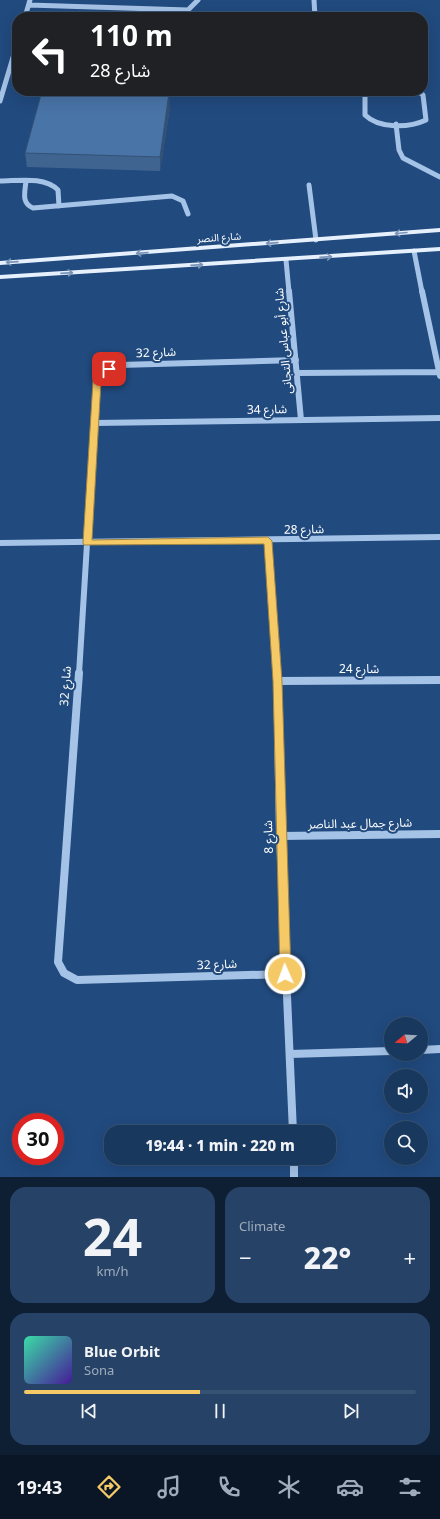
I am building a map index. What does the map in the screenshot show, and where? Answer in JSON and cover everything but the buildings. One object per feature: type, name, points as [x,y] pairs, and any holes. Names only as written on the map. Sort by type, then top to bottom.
[{"type":"main road","name":"شارع النصر","points":[[0,263],[440,230]]},
{"type":"main road","points":[[0,277],[440,249]]},
{"type":"street","points":[[27,12],[30,0]]},
{"type":"street","points":[[29,5],[188,10],[198,0]]},
{"type":"street","points":[[314,0],[315,12]]},
{"type":"street","points":[[0,101],[12,60]]},
{"type":"street","points":[[0,76],[7,77]]},
{"type":"street","points":[[365,96],[365,115],[367,118],[378,124],[413,125],[426,120],[423,96]]},
{"type":"street","points":[[396,124],[400,153],[402,157],[413,164],[432,170],[440,177]]},
{"type":"street","points":[[0,181],[44,182],[57,188],[59,193],[59,206]]},
{"type":"street","points":[[26,181],[24,200],[28,206],[33,208],[172,196],[184,200],[187,204],[188,214]]},
{"type":"street","points":[[310,185],[316,240]]},
{"type":"street","points":[[297,373],[440,374],[414,251]]},
{"type":"street","name":"شارع أبو عباس التجانى","points":[[286,260],[301,420]]},
{"type":"street","name":"شارع 32","points":[[285,974],[77,980],[64,973],[58,962],[88,543],[97,381],[101,374],[118,365],[296,360]]},
{"type":"street","name":"شارع 34","points":[[94,423],[440,418]]},
{"type":"street","name":"شارع 28","points":[[0,542],[88,543],[268,541],[440,537]]},
{"type":"street","name":"شارع 8","points":[[268,541],[278,681],[280,836],[292,1125]]},
{"type":"street","name":"شارع 24","points":[[278,681],[440,680]]},
{"type":"street","name":"شارع جمال عبد الناصر","points":[[280,836],[440,834]]},
{"type":"street","points":[[428,1050],[440,1049]]},
{"type":"street","points":[[290,1054],[384,1051]]},
{"type":"street","points":[[294,1165],[294,1177]]},
{"type":"route","points":[[109,369],[101,374],[97,381],[88,543],[268,541],[278,681],[280,836],[285,974]]}]
